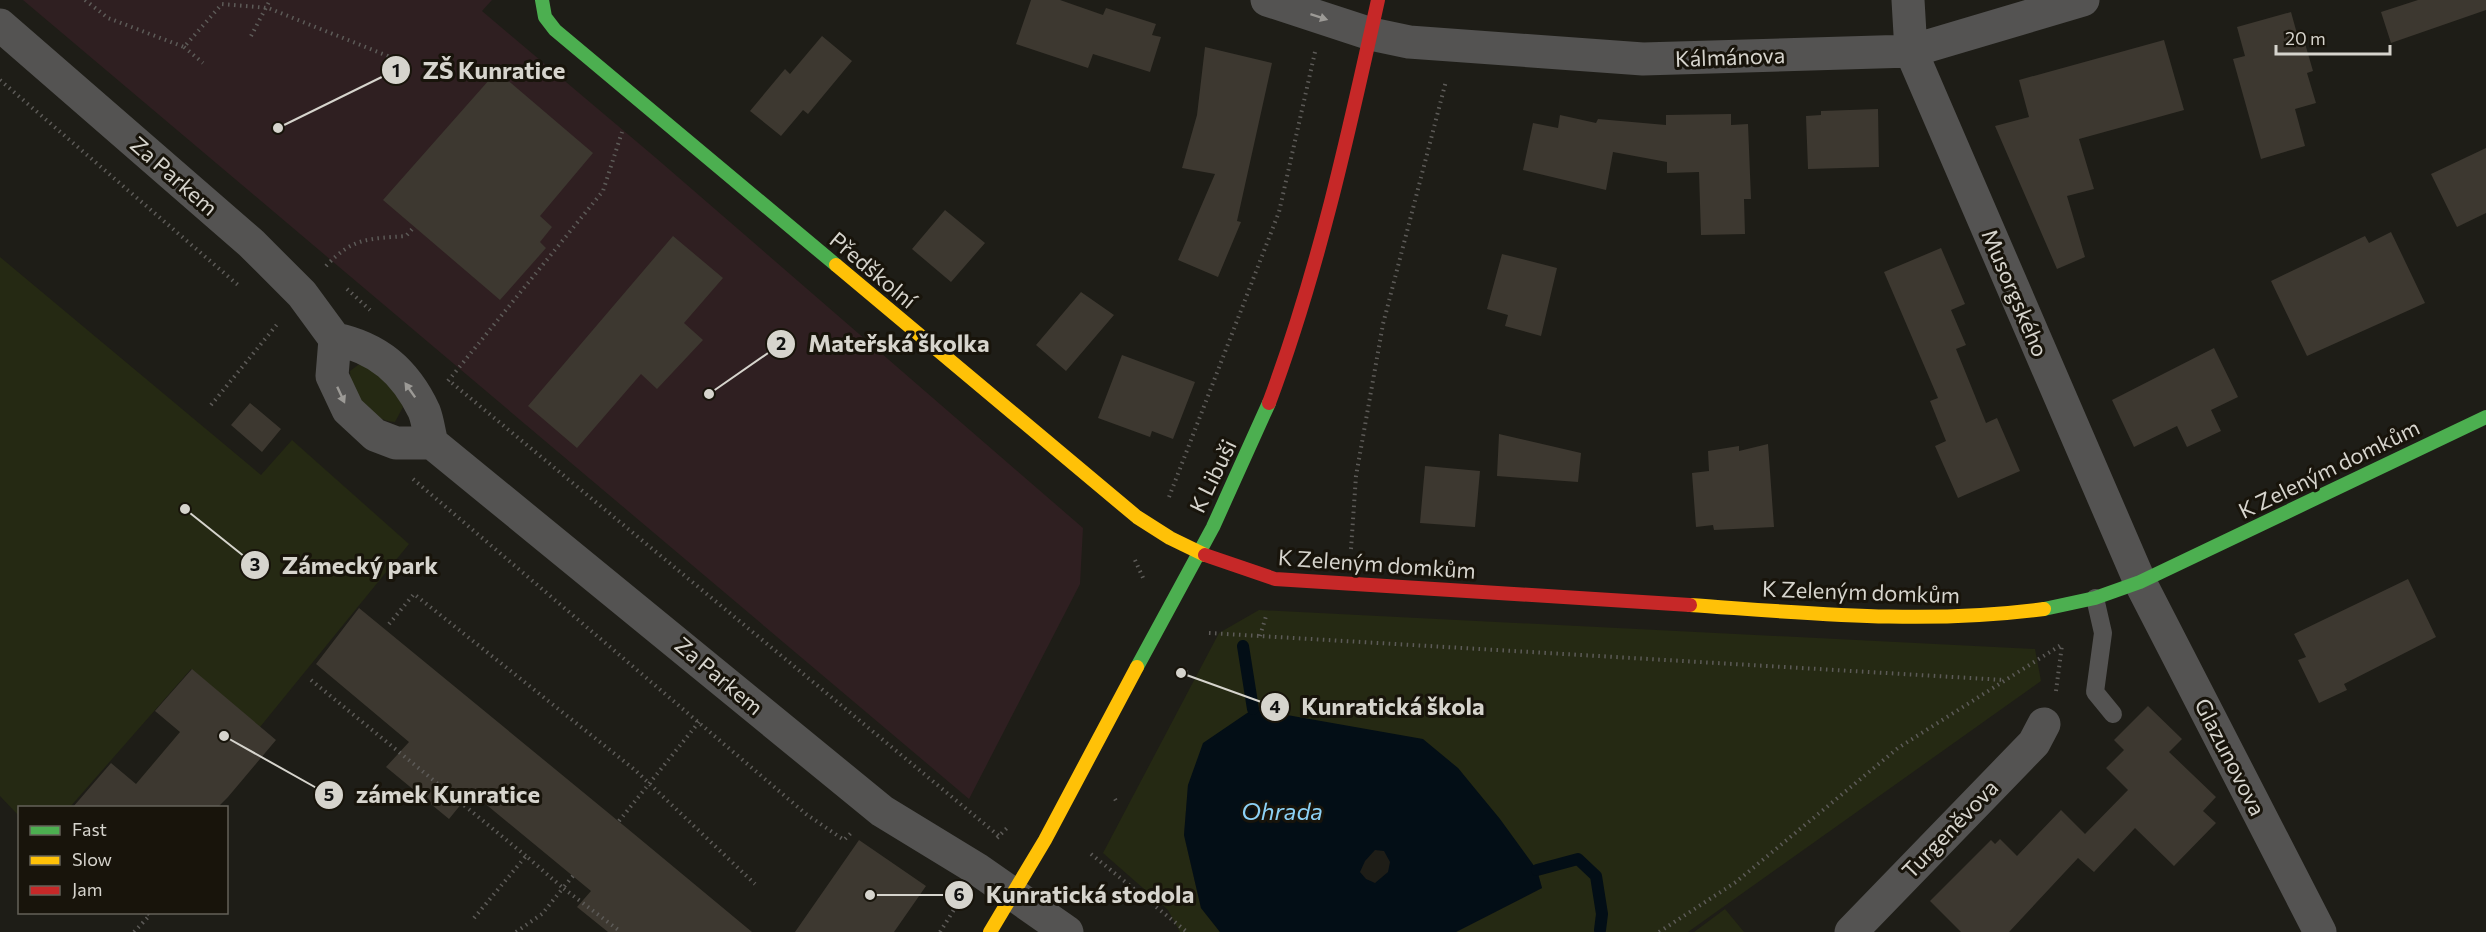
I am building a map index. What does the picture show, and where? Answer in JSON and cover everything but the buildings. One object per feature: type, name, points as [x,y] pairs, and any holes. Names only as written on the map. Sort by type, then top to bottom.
[{"type":"street","name":"Kálmánova","points":[[1267,0],[1371,34],[1409,42],[1643,59],[1911,51],[2084,0]]},
{"type":"street","name":"K Libuši","points":[[990,932],[1015,895],[1243,466],[1283,367],[1320,252],[1340,175],[1378,0]]},
{"type":"street","name":"Musorgského","points":[[1908,0],[1911,51],[2140,582]]},
{"type":"street","name":"Předškolní","points":[[542,1],[544,17],[555,30],[633,97],[1137,517],[1198,554]]},
{"type":"street","name":"Za Parkem","points":[[0,26],[251,243],[302,294],[335,339]]},
{"type":"street","points":[[335,339],[356,344],[390,362],[424,412],[432,443],[396,443],[375,435],[348,410],[332,376],[335,339]]},
{"type":"street","name":"K Zeleným domkům","points":[[1198,554],[1245,572],[1275,579],[1348,585],[1892,618],[1995,616],[2055,608],[2096,598],[2140,582],[2486,417]]},
{"type":"street","name":"Za Parkem","points":[[432,443],[882,811],[977,869],[1059,926]]},
{"type":"street","name":"Glazunovova","points":[[2140,582],[2320,932]]},
{"type":"street","name":"Turgeněvova","points":[[1851,932],[2034,743],[2044,724]]},
{"type":"lane","points":[[2096,598],[2103,633],[2095,692],[2113,714]]},
{"type":"path","points":[[85,0],[108,18],[184,47],[203,63]]},
{"type":"path","points":[[251,36],[268,8],[270,0]]},
{"type":"path","points":[[184,47],[222,4],[268,8],[408,64]]},
{"type":"path","points":[[1166,506],[1280,212],[1323,18]]},
{"type":"path","points":[[1348,585],[1356,476],[1383,324],[1456,46]]},
{"type":"path","points":[[424,412],[603,191],[633,97]]},
{"type":"path","points":[[316,262],[324,269],[341,251],[353,243],[406,236],[414,227]]},
{"type":"path","points":[[342,285],[378,317]]},
{"type":"path","points":[[211,405],[280,321]]},
{"type":"path","points":[[440,372],[999,836]]},
{"type":"path","points":[[389,624],[414,594],[650,782],[755,884]]},
{"type":"path","points":[[1260,636],[1268,609]]},
{"type":"path","points":[[1209,633],[2004,680]]},
{"type":"path","points":[[1659,932],[1736,882],[1898,748],[2062,644],[2056,693],[2044,724]]},
{"type":"path","points":[[1181,673],[1188,672]]},
{"type":"path","points":[[311,680],[563,888],[621,932]]},
{"type":"path","points":[[619,821],[699,722]]},
{"type":"path","points":[[1114,799],[1118,804]]},
{"type":"path","points":[[1091,854],[1187,932]]},
{"type":"path","points":[[474,918],[526,856]]},
{"type":"path","points":[[516,932],[542,914],[573,876]]},
{"type":"path","points":[[940,932],[965,892]]},
{"type":"path","points":[[134,932],[149,914]]},
{"type":"shaded area","points":[[23,0],[492,0],[482,11],[656,158],[1083,528],[1080,584],[969,799]]},
{"type":"green space","points":[[0,257],[261,475],[292,440],[409,544],[260,727],[191,669],[71,806],[18,806],[18,815],[0,796]]},
{"type":"green space","points":[[358,365],[371,365],[400,393],[403,407],[395,422],[386,421],[370,412],[358,397],[350,371]]},
{"type":"green space","points":[[1259,610],[2035,649],[2041,681],[1688,932],[1456,932],[1542,888],[1537,870],[1458,768],[1288,715],[1254,709],[1188,785],[1184,835],[1201,908],[1220,932],[1180,932],[1168,910],[1103,853],[1219,633]]},
{"type":"green space","points":[[1725,909],[1744,932],[1694,932]]},
{"type":"water","name":"Ohrada","points":[[1253,709],[1423,739],[1458,768],[1500,819],[1537,870],[1542,888],[1456,932],[1220,932],[1201,908],[1184,835],[1188,785],[1203,743]],"holes":[[[1375,850],[1384,851],[1390,862],[1388,872],[1375,883],[1366,879],[1360,872],[1365,861]]]},
{"type":"waterway","points":[[1243,646],[1253,709]]},
{"type":"waterway","points":[[1537,870],[1578,859],[1596,876],[1602,914],[1600,930]]},
{"type":"traffic: fast","points":[[542,0],[545,17],[555,30],[836,265]]},
{"type":"traffic: fast","points":[[1137,667],[1213,527],[1269,403]]},
{"type":"traffic: fast","points":[[2044,609],[2095,598],[2140,582],[2486,417]]},
{"type":"traffic: slow","points":[[836,265],[1137,517],[1170,538],[1205,555]]},
{"type":"traffic: slow","points":[[1690,605],[1911,617],[2000,614],[2044,609]]},
{"type":"traffic: slow","points":[[990,932],[1045,840],[1137,667]]},
{"type":"traffic: jam","points":[[1269,403],[1287,354],[1331,203],[1378,0]]},
{"type":"traffic: jam","points":[[1205,555],[1275,579],[1690,605]]},
{"type":"place","name":"ZŠ Kunratice","points":[[278,128]]},
{"type":"place","name":"Mateřská školka","points":[[709,394]]},
{"type":"place","name":"Zámecký park","points":[[185,509]]},
{"type":"place","name":"Kunratická škola","points":[[1181,673]]},
{"type":"place","name":"zámek Kunratice","points":[[224,736]]},
{"type":"place","name":"Kunratická stodola","points":[[870,895]]}]
